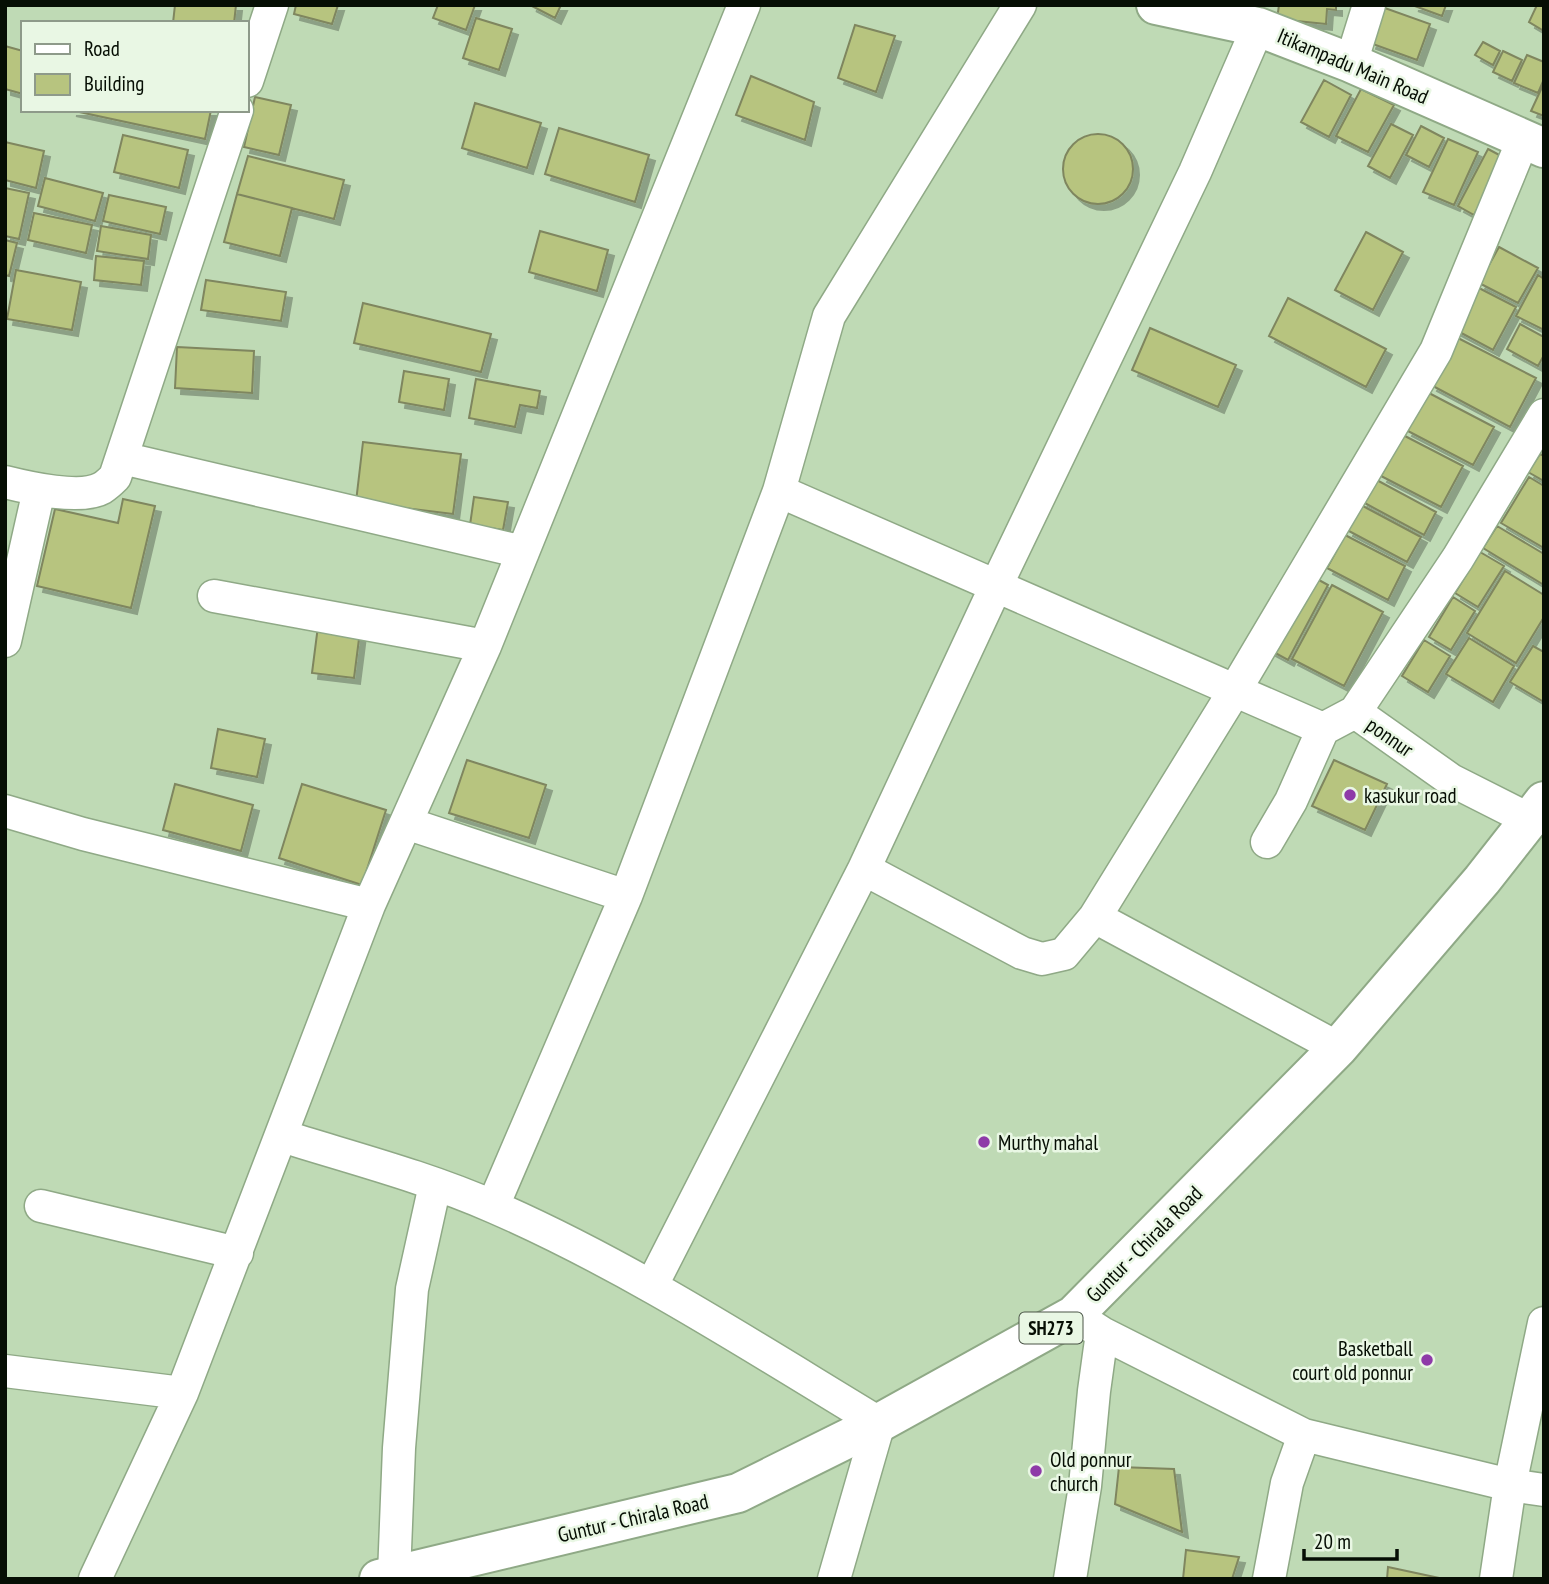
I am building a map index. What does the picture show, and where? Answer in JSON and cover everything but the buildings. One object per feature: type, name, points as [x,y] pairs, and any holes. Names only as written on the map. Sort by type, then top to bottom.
[{"type":"main road","name":"Itikampadu Main Road","points":[[1156,5],[1258,27],[1351,63],[1534,144]]},
{"type":"main road","name":"Guntur - Chirala Road","points":[[387,1577],[738,1493],[1088,1324],[1338,1048],[1482,880],[1537,810]]},
{"type":"street","points":[[248,78],[272,5]]},
{"type":"street","points":[[95,1579],[182,1393],[369,905],[485,646],[744,5]]},
{"type":"street","points":[[493,1206],[626,896],[779,491],[829,316],[1020,5]]},
{"type":"street","points":[[1351,63],[1369,5]]},
{"type":"street","points":[[652,1285],[864,869],[996,586],[1195,172],[1258,27]]},
{"type":"street","points":[[5,482],[39,490],[89,492],[102,488],[115,477],[236,112]]},
{"type":"street","points":[[864,869],[1022,953],[1042,959],[1063,954],[1095,917],[1235,690],[1436,351],[1534,144]]},
{"type":"street","points":[[1355,712],[1458,558],[1544,415]]},
{"type":"street","points":[[122,458],[523,552]]},
{"type":"street","points":[[5,641],[9,607],[39,490]]},
{"type":"street","points":[[779,491],[1323,729],[1292,801],[1267,842]]},
{"type":"street","points":[[214,596],[485,646]]},
{"type":"street","name":"ponnur","points":[[1323,729],[1355,712],[1451,780],[1537,810]]},
{"type":"street","points":[[5,811],[83,834],[369,905]]},
{"type":"street","points":[[406,823],[626,896]]},
{"type":"street","points":[[1095,917],[1338,1048]]},
{"type":"street","points":[[282,1136],[493,1206],[652,1285],[879,1423],[834,1579]]},
{"type":"street","points":[[387,1577],[412,1289],[435,1185]]},
{"type":"street","points":[[41,1206],[237,1254]]},
{"type":"street","points":[[1496,1579],[1510,1485],[1544,1323]]},
{"type":"street","points":[[1088,1324],[1304,1435],[1510,1485],[1544,1490]]},
{"type":"street","points":[[1070,1579],[1085,1486],[1094,1391],[1088,1324]]},
{"type":"street","points":[[5,1371],[182,1393]]},
{"type":"street","points":[[1269,1579],[1287,1483],[1304,1435]]},
{"type":"place","name":"kasukur road","points":[[1350,795]]},
{"type":"place","name":"Murthy mahal","points":[[984,1142]]},
{"type":"place","name":"Basketball court old ponnur","points":[[1427,1360]]},
{"type":"place","name":"Old ponnur church","points":[[1036,1471]]}]
